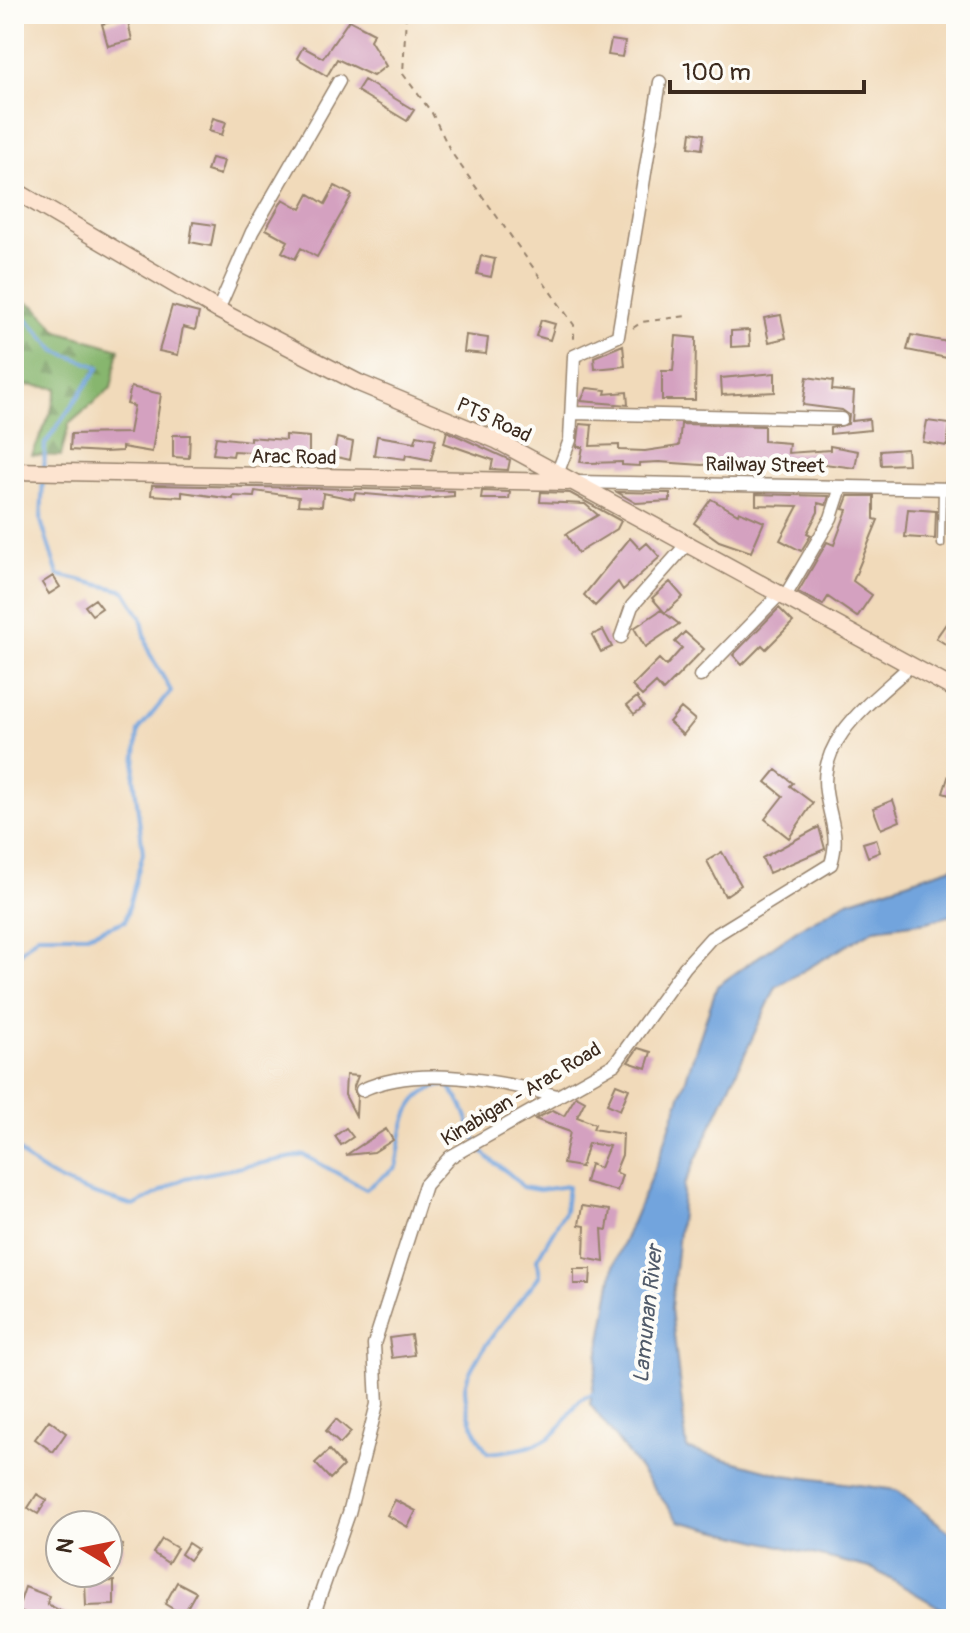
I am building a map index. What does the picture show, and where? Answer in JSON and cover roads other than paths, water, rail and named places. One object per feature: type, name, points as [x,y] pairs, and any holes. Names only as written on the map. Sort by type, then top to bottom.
[{"type":"main road","name":"PTS Road","points":[[14,190],[218,310],[359,383],[496,440],[956,690]]},
{"type":"main road","name":"Arac Road","points":[[14,471],[573,482]]},
{"type":"street","points":[[218,310],[252,232],[339,81]]},
{"type":"street","points":[[557,474],[570,440],[574,356],[618,336],[660,82]]},
{"type":"street","points":[[572,413],[841,419]]},
{"type":"street","name":"Railway Street","points":[[573,482],[956,489]]},
{"type":"street","points":[[700,676],[782,597],[831,518],[841,487]]},
{"type":"street","points":[[621,637],[632,606],[686,545]]},
{"type":"street","name":"Kinabigan - Arac Road","points":[[312,1619],[349,1513],[377,1404],[374,1344],[425,1185],[450,1157],[615,1064],[685,967],[711,938],[831,864],[838,842],[825,785],[826,760],[839,735],[911,665]]},
{"type":"street","points":[[362,1090],[385,1079],[435,1078],[557,1096]]},
{"type":"lane","points":[[941,544],[942,489]]},
{"type":"water","name":"Lamunan River","points":[[956,866],[956,914],[927,922],[875,929],[776,987],[684,1185],[671,1308],[687,1449],[784,1475],[896,1490],[956,1537],[956,1617],[873,1569],[679,1521],[590,1404],[614,1265],[660,1156],[717,986],[798,929],[848,901]]},
{"type":"waterway","points":[[14,314],[28,320],[56,351],[99,367],[45,444],[44,469]]},
{"type":"waterway","points":[[14,958],[38,935],[87,935],[125,921],[143,853],[134,777],[138,731],[171,691],[149,652],[141,617],[125,591],[58,575],[41,521],[43,477]]},
{"type":"waterway","points":[[14,1144],[24,1157],[52,1176],[85,1191],[134,1206],[185,1178],[304,1155],[366,1189],[396,1167],[404,1127],[413,1104],[432,1088],[447,1085],[460,1103],[478,1145],[522,1187],[539,1190],[568,1186],[565,1211],[537,1259],[540,1275],[484,1348],[468,1378],[466,1398],[475,1431],[488,1453],[533,1445],[555,1433],[576,1405],[595,1393]]}]
